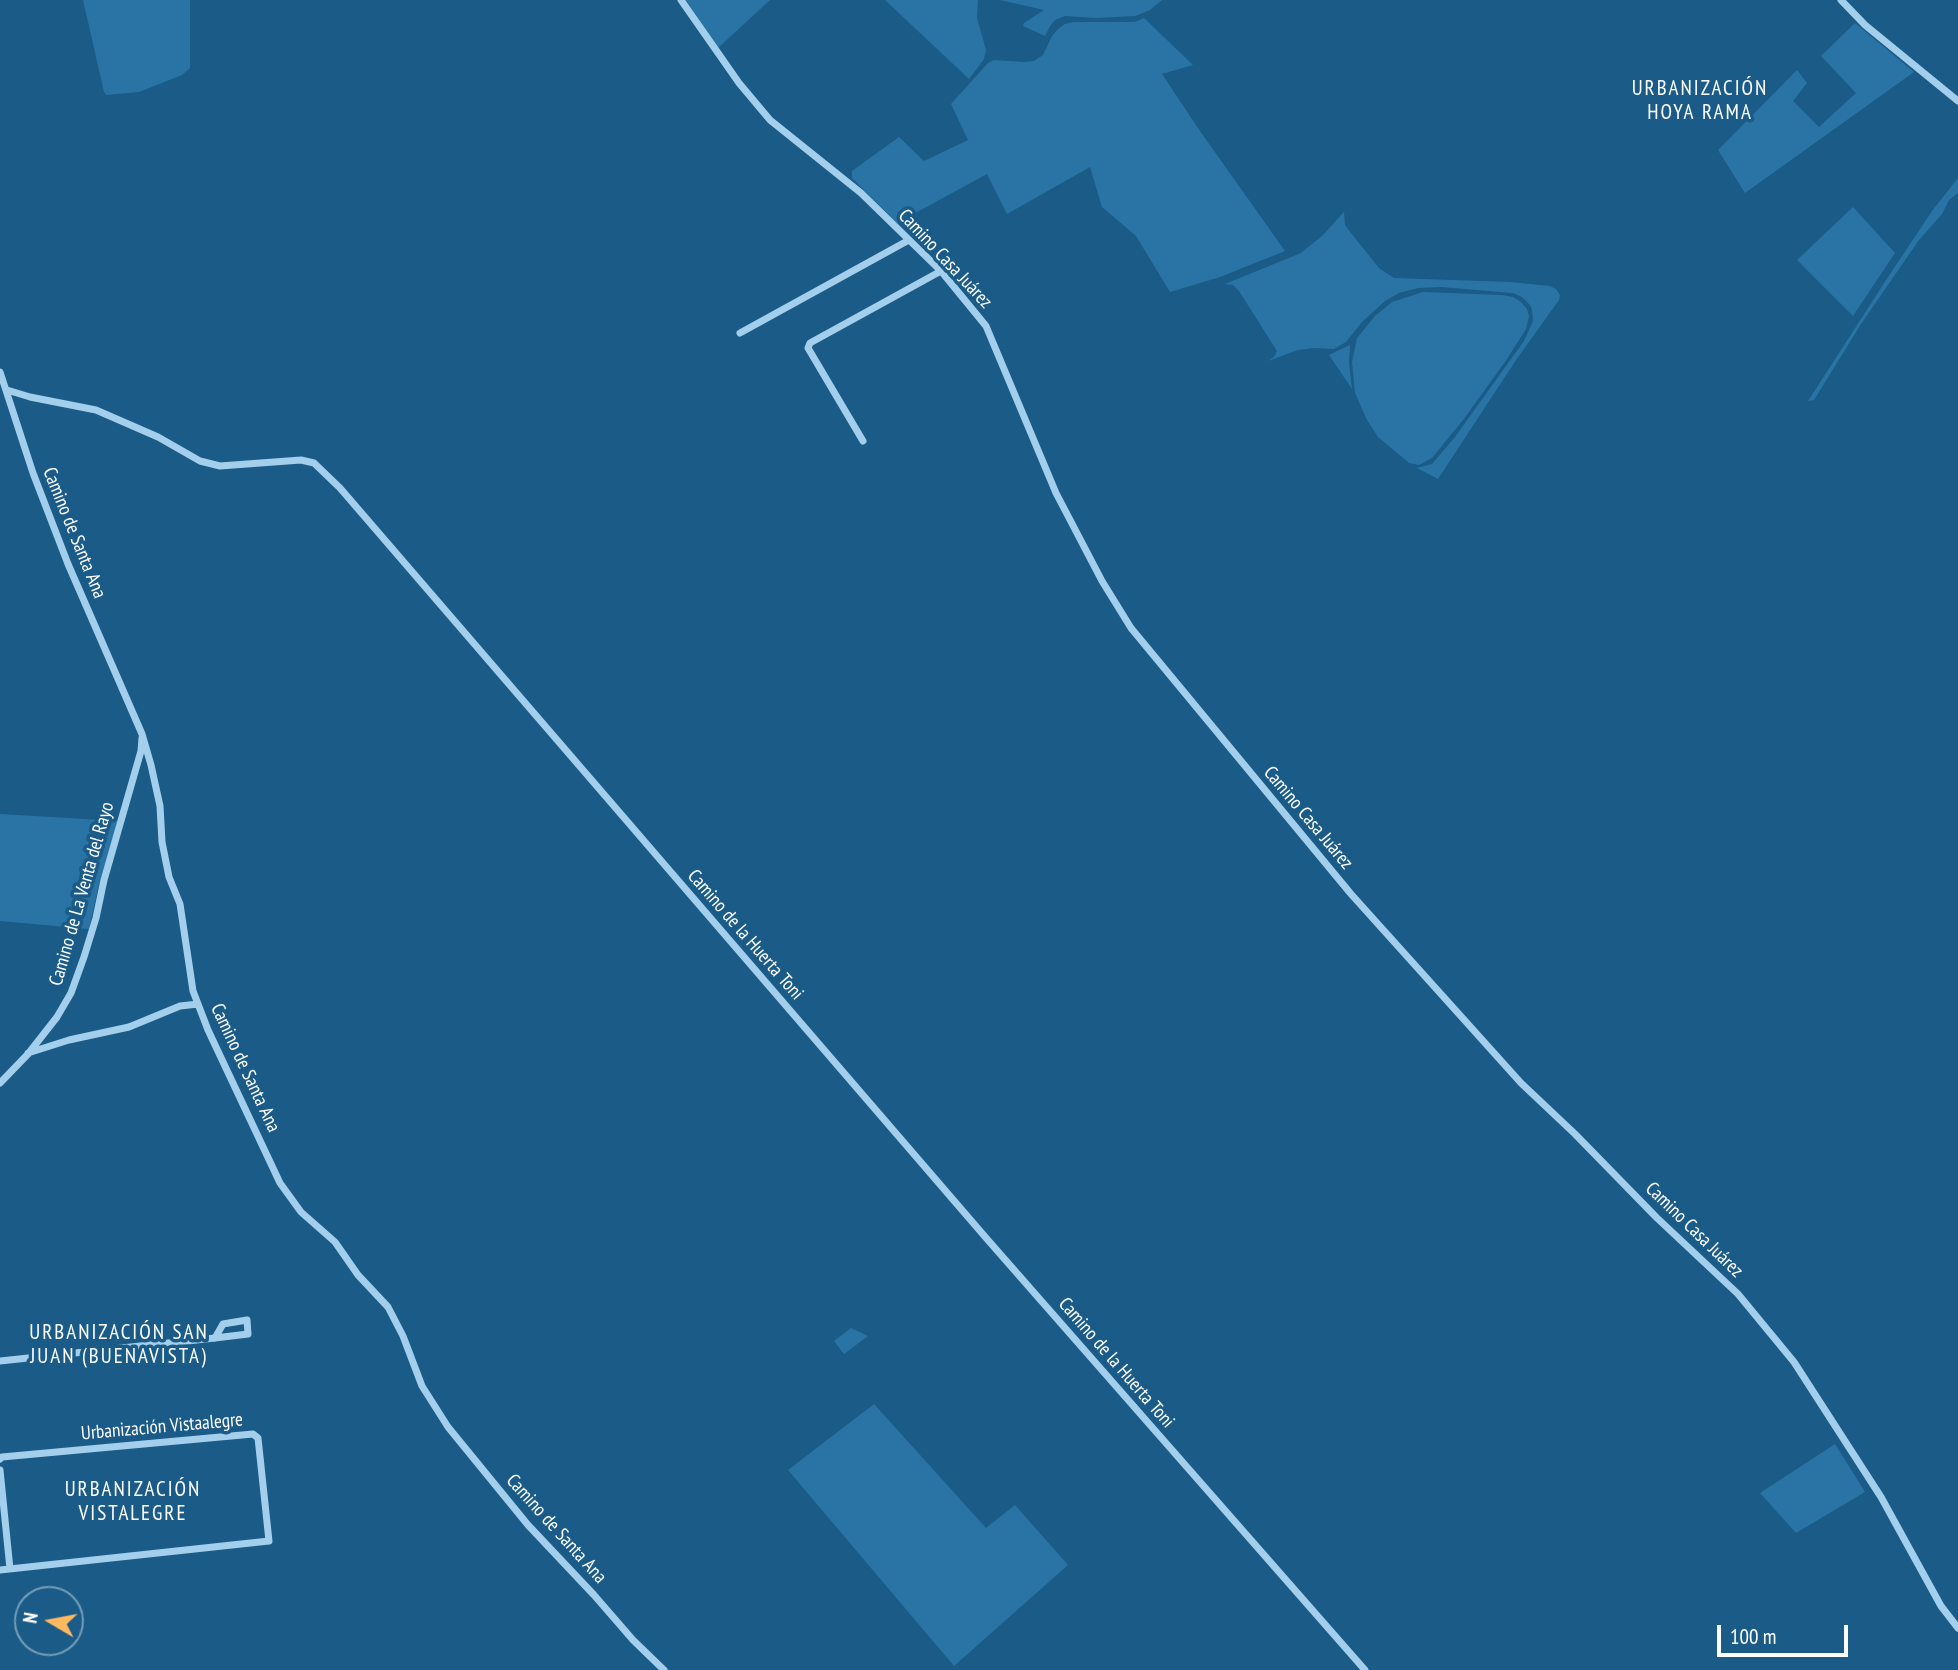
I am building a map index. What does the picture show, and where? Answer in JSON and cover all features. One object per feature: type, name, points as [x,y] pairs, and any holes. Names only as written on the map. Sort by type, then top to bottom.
[{"type":"street","name":"Camino Casa Juárez","points":[[681,0],[738,83],[770,120],[861,193],[941,271],[986,326],[1056,493],[1102,581],[1131,628],[1350,894],[1521,1083],[1738,1294],[1794,1362],[1881,1497],[1941,1606],[1958,1628]]},
{"type":"street","points":[[1841,0],[1958,101]]},
{"type":"street","points":[[740,333],[909,240]]},
{"type":"street","points":[[863,441],[808,348],[810,343],[941,271]]},
{"type":"street","name":"Camino de Santa Ana","points":[[0,372],[33,473],[69,567],[142,734],[158,795],[162,842],[169,877],[180,904],[193,991],[208,1030],[280,1183],[300,1212],[335,1242],[358,1275],[388,1307],[404,1336],[422,1386],[448,1427],[528,1525],[664,1670]]},
{"type":"street","name":"Camino de la Huerta Toni","points":[[7,390],[96,410],[158,437],[200,461],[220,466],[267,461],[301,460],[314,463],[340,488],[987,1239],[1365,1670]]},
{"type":"street","name":"Camino de La Venta del Rayo","points":[[0,1083],[57,1017],[71,993],[84,957],[141,751],[142,734]]},
{"type":"street","points":[[27,1054],[69,1040],[129,1027],[180,1006],[198,1004]]},
{"type":"street","points":[[0,1350],[1,1361],[215,1338],[248,1334],[247,1320],[223,1324],[215,1338]]},
{"type":"street","name":"Urbanización Vistaalegre","points":[[0,1459],[253,1434],[258,1438],[269,1541],[0,1570]]},
{"type":"street","points":[[0,1470],[10,1569]]},
{"type":"shaded area","points":[[83,0],[190,0],[190,68],[182,75],[139,92],[106,95]]},
{"type":"shaded area","points":[[686,0],[770,0],[718,48]]},
{"type":"shaded area","points":[[885,0],[978,0],[977,18],[986,50],[984,59],[969,79]]},
{"type":"shaded area","points":[[1000,0],[1162,0],[1150,10],[1135,16],[1065,16],[1055,20],[1045,36],[1023,26],[1044,10]]},
{"type":"shaded area","points":[[1144,18],[1193,65],[1162,74],[1285,251],[1220,277],[1170,292],[1136,236],[1102,207],[1090,167],[1007,214],[987,174],[897,223],[852,178],[852,171],[899,137],[924,161],[968,140],[951,104],[988,63],[994,60],[1034,61],[1043,55],[1052,36],[1065,24],[1135,22]]},
{"type":"shaded area","points":[[1855,23],[1914,72],[1745,193],[1718,150],[1797,70],[1807,83],[1793,101],[1819,127],[1856,93],[1821,56]]},
{"type":"shaded area","points":[[1958,178],[1958,193],[1949,200],[1942,214],[1919,240],[1861,324],[1814,400],[1808,401],[1932,211]]},
{"type":"shaded area","points":[[1853,207],[1895,253],[1853,316],[1797,260]]},
{"type":"shaded area","points":[[1344,212],[1345,225],[1351,233],[1379,268],[1394,278],[1550,286],[1560,295],[1438,479],[1417,468],[1432,464],[1455,437],[1524,341],[1533,321],[1532,310],[1522,297],[1513,293],[1441,287],[1418,288],[1399,293],[1385,301],[1362,322],[1346,342],[1334,349],[1298,350],[1268,361],[1277,351],[1239,291],[1233,285],[1225,284],[1301,253],[1323,235]]},
{"type":"shaded area","points":[[1423,292],[1513,297],[1527,309],[1529,316],[1526,329],[1463,420],[1432,458],[1419,465],[1409,463],[1378,437],[1355,393],[1352,362],[1357,338],[1375,316],[1392,302]]},
{"type":"shaded area","points":[[1350,345],[1349,363],[1352,389],[1329,355]]},
{"type":"shaded area","points":[[0,814],[118,821],[89,929],[0,921]]},
{"type":"shaded area","points":[[851,1328],[868,1336],[844,1354],[834,1341]]},
{"type":"shaded area","points":[[874,1404],[986,1528],[1015,1505],[1068,1565],[954,1666],[788,1470]]},
{"type":"shaded area","points":[[1835,1444],[1865,1492],[1796,1533],[1760,1493]]},
{"type":"district","name":"URBANIZACIÓN HOYA RAMA","points":[[1700,101]]},
{"type":"district","name":"URBANIZACIÓN SAN JUAN (BUENAVISTA)","points":[[119,1345]]},
{"type":"district","name":"URBANIZACIÓN VISTALEGRE","points":[[133,1502]]}]
